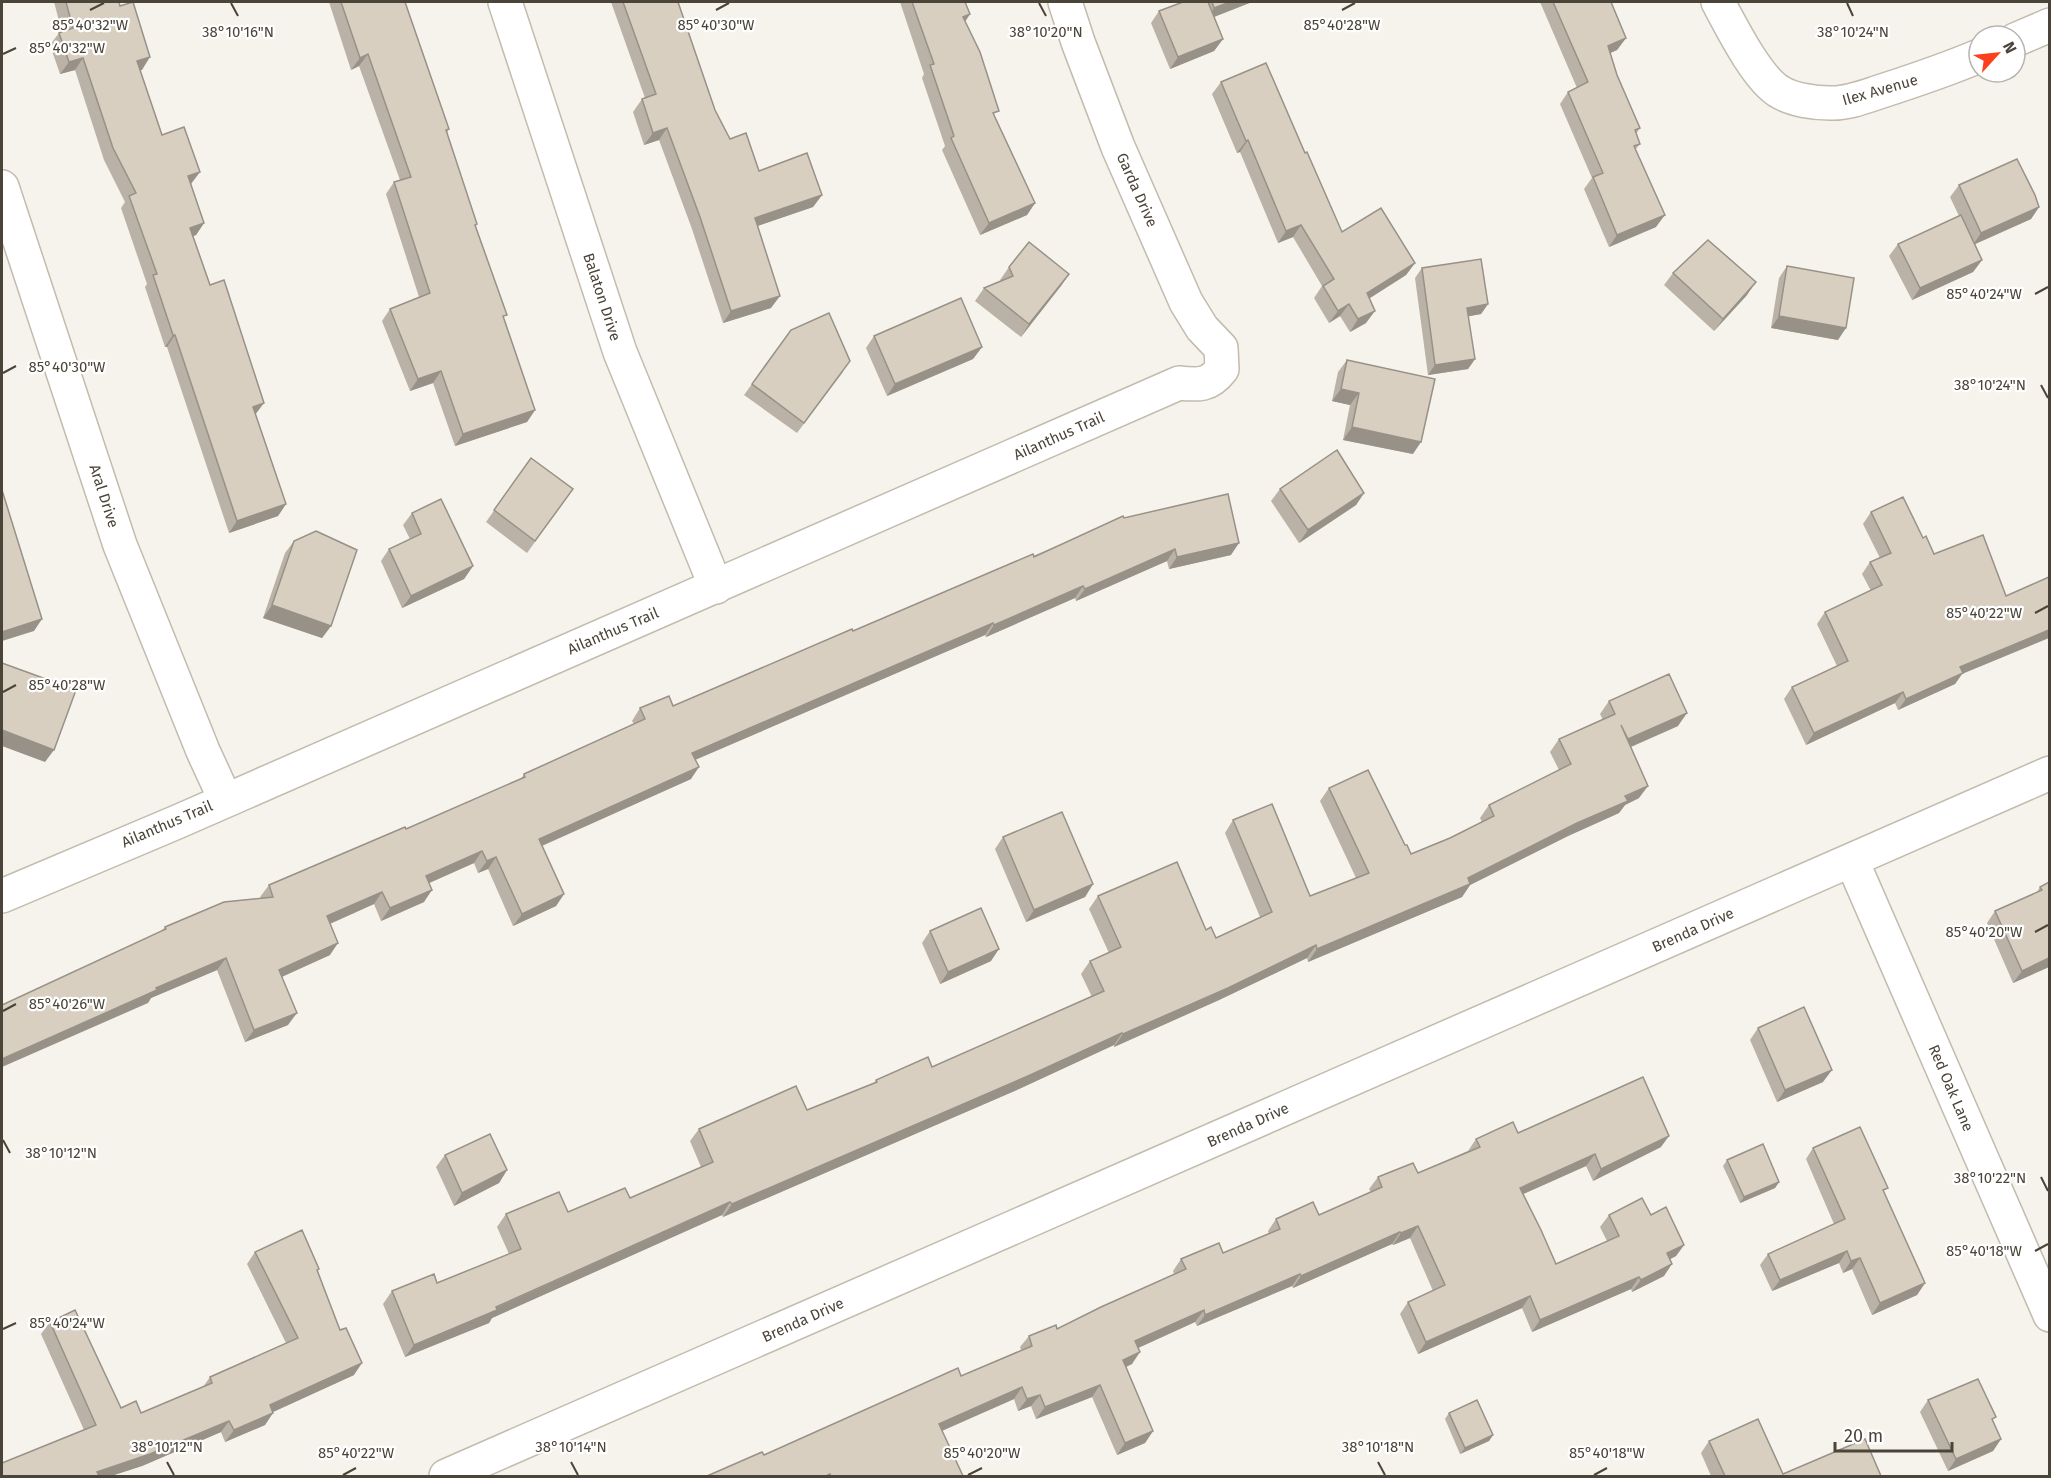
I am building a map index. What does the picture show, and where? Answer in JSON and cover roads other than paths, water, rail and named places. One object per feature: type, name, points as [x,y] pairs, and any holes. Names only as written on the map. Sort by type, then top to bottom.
[{"type":"street","name":"Balaton Drive","points":[[505,2],[620,351],[716,587]]},
{"type":"street","name":"Garda Drive","points":[[1065,2],[1118,147],[1186,302],[1202,328],[1221,348],[1222,369]]},
{"type":"street","name":"Ilex Avenue","points":[[1718,2],[1738,38],[1767,81],[1781,93],[1799,98],[1832,104],[1859,99],[1937,74],[1967,61]]},
{"type":"street","points":[[2027,35],[2049,25]]},
{"type":"street","name":"Aral Drive","points":[[2,187],[120,545],[225,799]]},
{"type":"street","name":"Ailanthus Trail","points":[[2,896],[716,587],[1179,383],[1200,385],[1215,379],[1222,369]]},
{"type":"street","name":"Brenda Drive","points":[[446,1476],[2049,773]]},
{"type":"street","name":"Red Oak Lane","points":[[1852,861],[2049,1316]]}]
